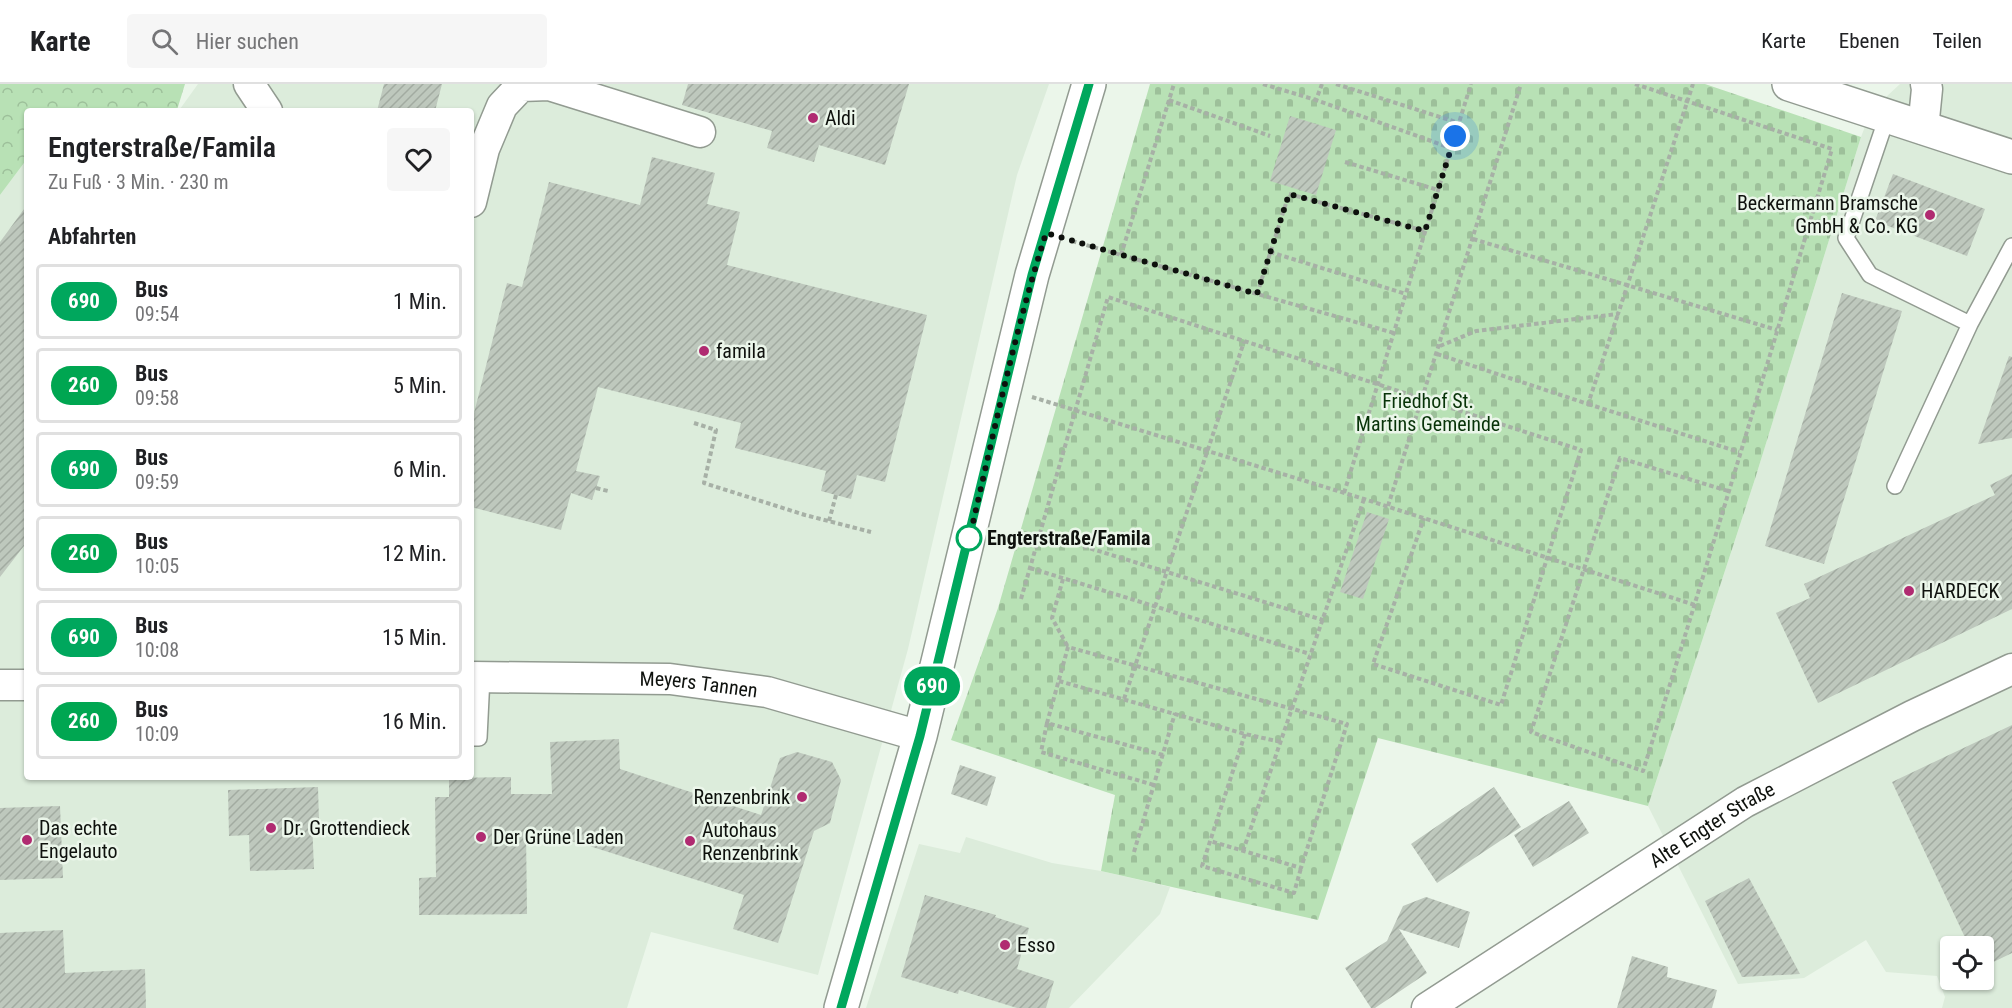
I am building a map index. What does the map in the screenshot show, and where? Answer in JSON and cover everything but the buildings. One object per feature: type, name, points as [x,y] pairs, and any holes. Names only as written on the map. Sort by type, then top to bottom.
[{"type":"main road","points":[[841,1008],[920,736],[1032,275],[1089,84]]},
{"type":"main road","points":[[1789,84],[2012,157]]},
{"type":"street","points":[[249,84],[265,108]]},
{"type":"street","points":[[1923,129],[1926,84]]},
{"type":"street","points":[[474,187],[484,149],[502,106],[521,86],[549,85],[700,132]]},
{"type":"street","name":"Alte Engter Straße","points":[[1427,1008],[1746,802],[1912,716],[2012,669]]},
{"type":"street","name":"Meyers Tannen","points":[[476,677],[670,679],[693,682],[766,692],[920,736]]},
{"type":"street","points":[[0,685],[24,685]]},
{"type":"lane","points":[[1887,117],[1846,238],[1870,275],[1970,324]]},
{"type":"lane","points":[[1895,486],[1970,324],[2012,246]]},
{"type":"lane","points":[[474,738],[479,738],[476,677]]},
{"type":"path","points":[[1121,255],[1174,84]]},
{"type":"path","points":[[1263,84],[1273,85],[1451,148]]},
{"type":"path","points":[[1316,100],[1322,84]]},
{"type":"path","points":[[1336,84],[1459,123]]},
{"type":"path","points":[[1344,493],[1471,84]]},
{"type":"path","points":[[1388,506],[1521,84]]},
{"type":"path","points":[[1635,84],[1833,149],[1643,771],[1531,732],[1620,458],[1728,491]]},
{"type":"path","points":[[1588,404],[1693,84]]},
{"type":"path","points":[[1169,100],[1270,136]]},
{"type":"path","points":[[1345,162],[1438,190]]},
{"type":"path","points":[[1257,294],[1289,194],[1425,231]]},
{"type":"path","points":[[1046,233],[1394,333]]},
{"type":"path","points":[[1473,239],[1777,330]]},
{"type":"path","points":[[1270,252],[1406,294]]},
{"type":"path","points":[[1021,599],[1108,297],[1581,450],[1501,705],[1373,664],[1424,518]]},
{"type":"path","points":[[1440,346],[1476,331],[1618,315]]},
{"type":"path","points":[[1124,699],[1244,342]]},
{"type":"path","points":[[1437,354],[1739,452]]},
{"type":"path","points":[[1057,404],[1388,506],[1695,605]]},
{"type":"path","points":[[694,423],[716,429],[704,483],[871,532]]},
{"type":"path","points":[[596,488],[608,491]]},
{"type":"path","points":[[830,521],[836,495]]},
{"type":"path","points":[[1243,851],[1364,499]]},
{"type":"path","points":[[1040,532],[1323,620]]},
{"type":"path","points":[[1030,568],[1311,654]]},
{"type":"path","points":[[1063,578],[1052,618],[1068,648],[1041,752],[1154,785]]},
{"type":"path","points":[[1068,648],[1347,724],[1294,893],[1202,866],[1245,734]]},
{"type":"path","points":[[1059,681],[1245,734],[1281,742]]},
{"type":"path","points":[[1134,852],[1175,713]]},
{"type":"path","points":[[1047,723],[1163,755]]},
{"type":"path","points":[[1210,841],[1301,868]]},
{"type":"shaded area","points":[[198,84],[1049,84],[1017,175],[908,649],[818,975],[651,932],[627,1008],[0,1008],[0,195],[24,163],[24,780],[474,780],[474,108],[181,108]]},
{"type":"shaded area","points":[[1900,84],[2012,84],[2012,1008],[1942,1008],[1945,997],[1942,990],[1994,990],[1994,936],[1940,936],[1940,984],[1937,976],[1886,972],[1866,940],[1804,978],[1738,984],[1648,806],[1755,479],[1871,111]]},
{"type":"shaded area","points":[[966,837],[1052,863],[1101,871],[1170,887],[1160,914],[1069,1008],[866,1008],[919,844],[960,853]]},
{"type":"green space","points":[[0,84],[185,84],[178,108],[24,108],[24,163],[0,195]]},
{"type":"green space","name":"Friedhof St. Martins Gemeinde","points":[[1150,84],[1705,84],[1861,137],[1755,479],[1648,806],[1378,738],[1318,920],[1101,871],[1115,795],[951,740],[998,608]]},
{"type":"bus line","name":"690","points":[[841,1008],[920,736],[1032,275],[1089,84]]},
{"type":"place","name":"Aldi","points":[[813,118]]},
{"type":"place","name":"Beckermann Bramsche GmbH & Co. KG","points":[[1930,215]]},
{"type":"place","name":"famila","points":[[704,351]]},
{"type":"place","name":"Engterstraße/Famila","points":[[969,538]]},
{"type":"place","name":"HARDECK","points":[[1909,591]]},
{"type":"place","name":"Renzenbrink","points":[[802,797]]},
{"type":"place","name":"Dr. Grottendieck","points":[[271,828]]},
{"type":"place","name":"Der Grüne Laden","points":[[481,837]]},
{"type":"place","name":"Das echte Engelauto","points":[[27,840]]},
{"type":"place","name":"Autohaus Renzenbrink","points":[[690,841]]},
{"type":"place","name":"Esso","points":[[1005,945]]},
{"type":"route","points":[[969,538],[969,540],[1003,389],[1032,275],[1046,233],[1257,294],[1289,194],[1425,231],[1455,136]]}]
